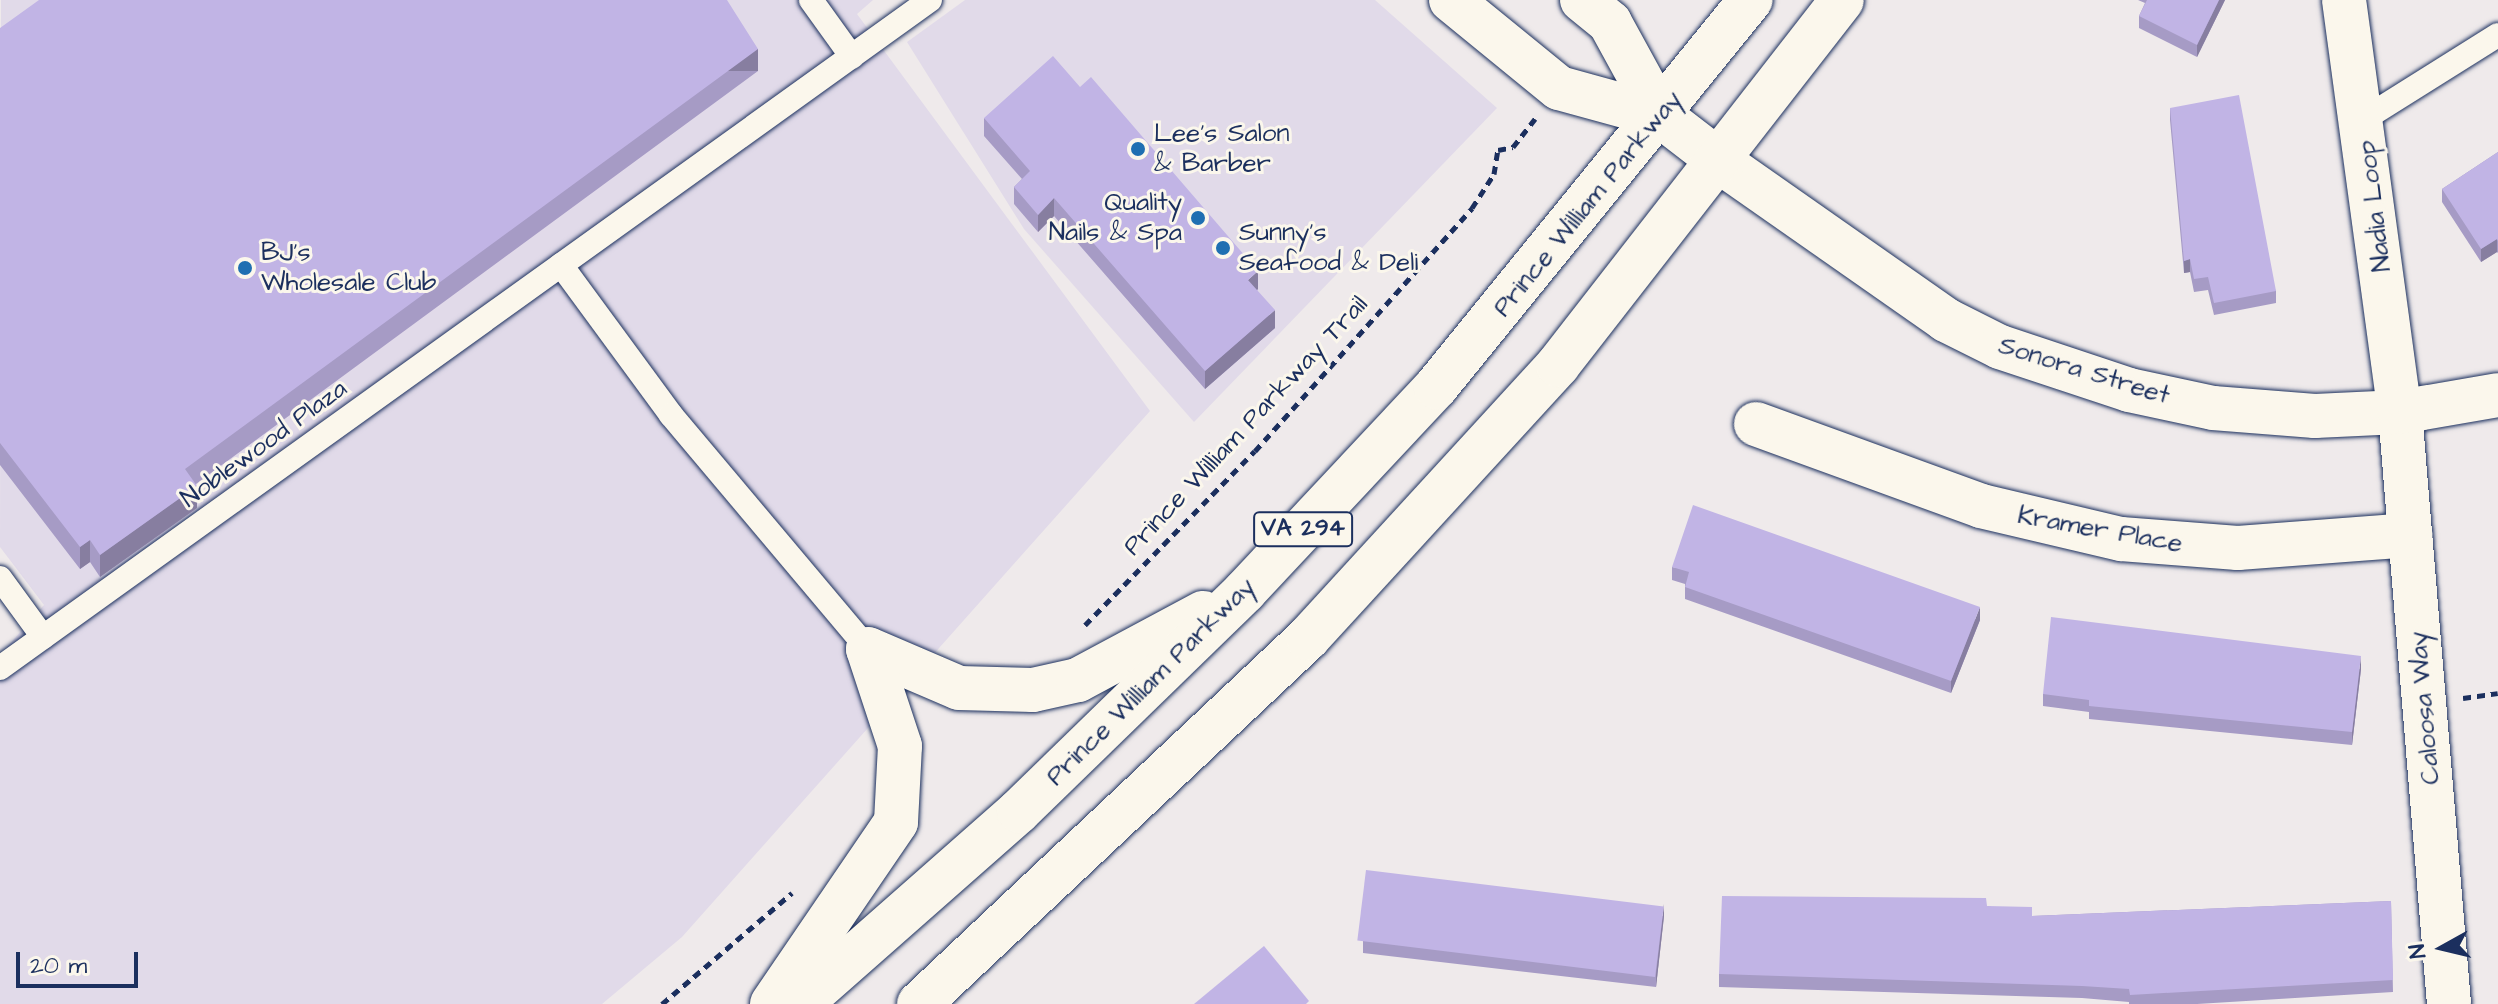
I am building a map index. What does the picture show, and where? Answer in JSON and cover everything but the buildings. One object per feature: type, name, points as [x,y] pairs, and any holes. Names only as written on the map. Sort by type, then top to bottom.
[{"type":"main road","points":[[1451,0],[1559,88],[1661,116]]},
{"type":"main road","points":[[1582,0],[1610,23],[1661,116]]},
{"type":"main road","name":"Prince William Parkway","points":[[800,1004],[1019,811],[1245,591],[1436,387],[1661,116],[1751,0]]},
{"type":"main road","name":"VA 294","points":[[919,1004],[1308,638],[1558,365],[1722,163],[1842,0]]},
{"type":"main road","name":"Nadia Loop","points":[[2344,0],[2364,119],[2400,412]]},
{"type":"main road","name":"Sonora Street","points":[[1661,116],[1893,286],[2000,347],[2129,390],[2213,408],[2315,416],[2400,412],[2498,395]]},
{"type":"main road","name":"Caloosa Way","points":[[2400,412],[2449,1004]]},
{"type":"main road","name":"Kramer Place","points":[[1756,424],[1981,506],[2107,536],[2238,548],[2411,535]]},
{"type":"main road","points":[[868,649],[959,688],[1033,690],[1078,680],[1245,591]]},
{"type":"main road","points":[[772,1004],[881,851],[899,810],[900,746],[868,649]]},
{"type":"lane","points":[[811,0],[852,57]]},
{"type":"lane","name":"Noblewood Plaza","points":[[0,668],[930,0]]},
{"type":"lane","points":[[2364,119],[2498,35]]},
{"type":"lane","points":[[561,265],[671,415],[868,649]]},
{"type":"lane","points":[[0,578],[43,637]]},
{"type":"path","name":"Prince William Parkway Trail","points":[[1089,622],[1266,440],[1472,208],[1494,174],[1498,150],[1513,147]]},
{"type":"path","points":[[662,1004],[799,888]]},
{"type":"shaded area","points":[[1,0],[873,0],[857,14],[1150,411],[682,937],[602,1004],[0,1004],[0,655],[44,605],[0,547]]},
{"type":"shaded area","points":[[965,0],[1375,0],[1497,108],[1194,422],[1024,229],[907,42]]},
{"type":"place","name":"Lee's Salon & Barber","points":[[1138,149]]},
{"type":"place","name":"Quality Nails & Spa","points":[[1198,218]]},
{"type":"place","name":"Sunny's Seafood & Deli","points":[[1223,248]]},
{"type":"place","name":"BJ's Wholesale Club","points":[[245,268]]}]
